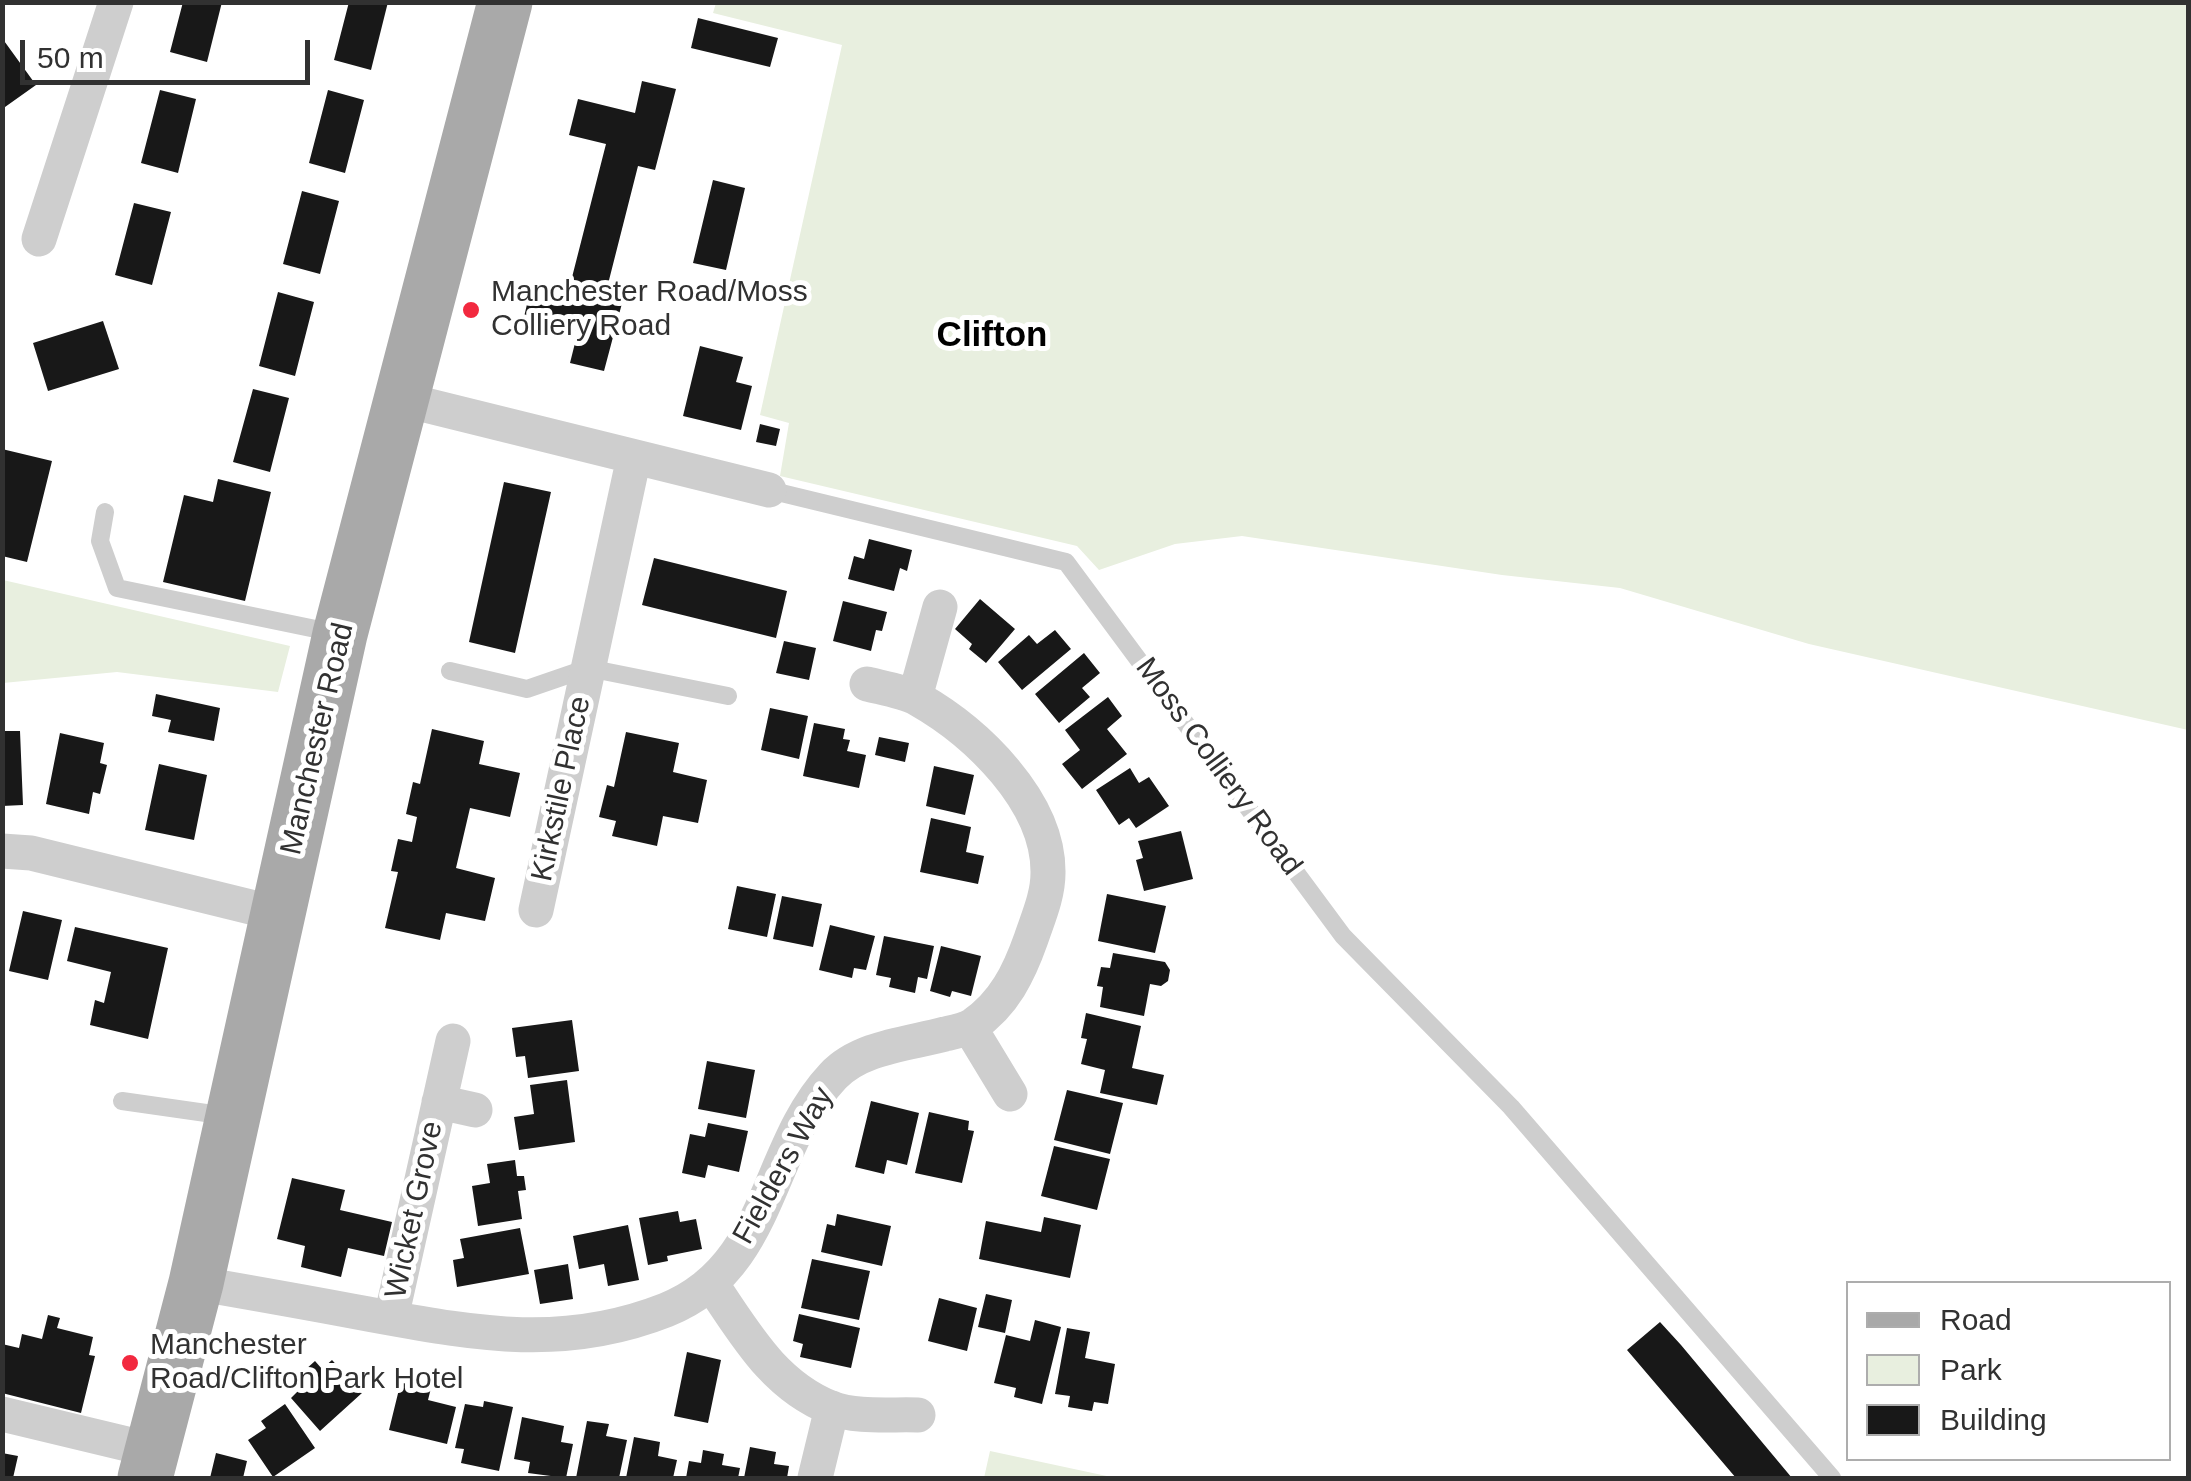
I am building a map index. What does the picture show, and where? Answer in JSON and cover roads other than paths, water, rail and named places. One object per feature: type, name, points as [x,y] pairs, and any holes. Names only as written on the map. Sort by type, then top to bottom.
[{"type":"main road","name":"Manchester Road","points":[[148,1464],[196,1283],[340,634],[506,2]]},
{"type":"street","points":[[39,239],[116,2]]},
{"type":"street","name":"Moss Colliery Road","points":[[401,400],[769,490]]},
{"type":"street","name":"Kirkstile Place","points":[[536,910],[634,457]]},
{"type":"street","points":[[915,697],[940,608]]},
{"type":"street","points":[[867,684],[915,697],[988,750],[1028,804],[1044,839],[1048,872],[1045,896],[1022,964],[1000,1002],[970,1028],[1010,1094]]},
{"type":"street","points":[[2,850],[31,852],[279,914]]},
{"type":"street","name":"Fielders Way","points":[[196,1283],[474,1334],[580,1332],[630,1322],[670,1308],[712,1284],[751,1232],[812,1102],[835,1074],[861,1056],[970,1028]]},
{"type":"street","name":"Wicket Grove","points":[[391,1318],[453,1041]]},
{"type":"street","name":"Wicket Grove","points":[[439,1102],[476,1110]]},
{"type":"street","points":[[712,1284],[763,1360],[790,1384],[832,1408],[918,1415]]},
{"type":"street","points":[[815,1478],[832,1408]]},
{"type":"street","points":[[2,1414],[148,1464]]},
{"type":"lane","name":"Moss Colliery Road","points":[[769,490],[1066,562],[1343,936],[1511,1106],[1832,1478]]},
{"type":"lane","points":[[105,512],[100,541],[116,588],[340,634]]},
{"type":"lane","name":"Kirkstile Place","points":[[450,671],[527,689],[588,668],[728,696]]},
{"type":"lane","points":[[122,1100],[233,1117]]},
{"type":"place","name":"Manchester Road/Moss Colliery Road","points":[[471,310]]},
{"type":"place","name":"Manchester Road/Clifton Park Hotel","points":[[130,1363]]},
{"type":"district","name":"Clifton","points":[[992,336]]}]
